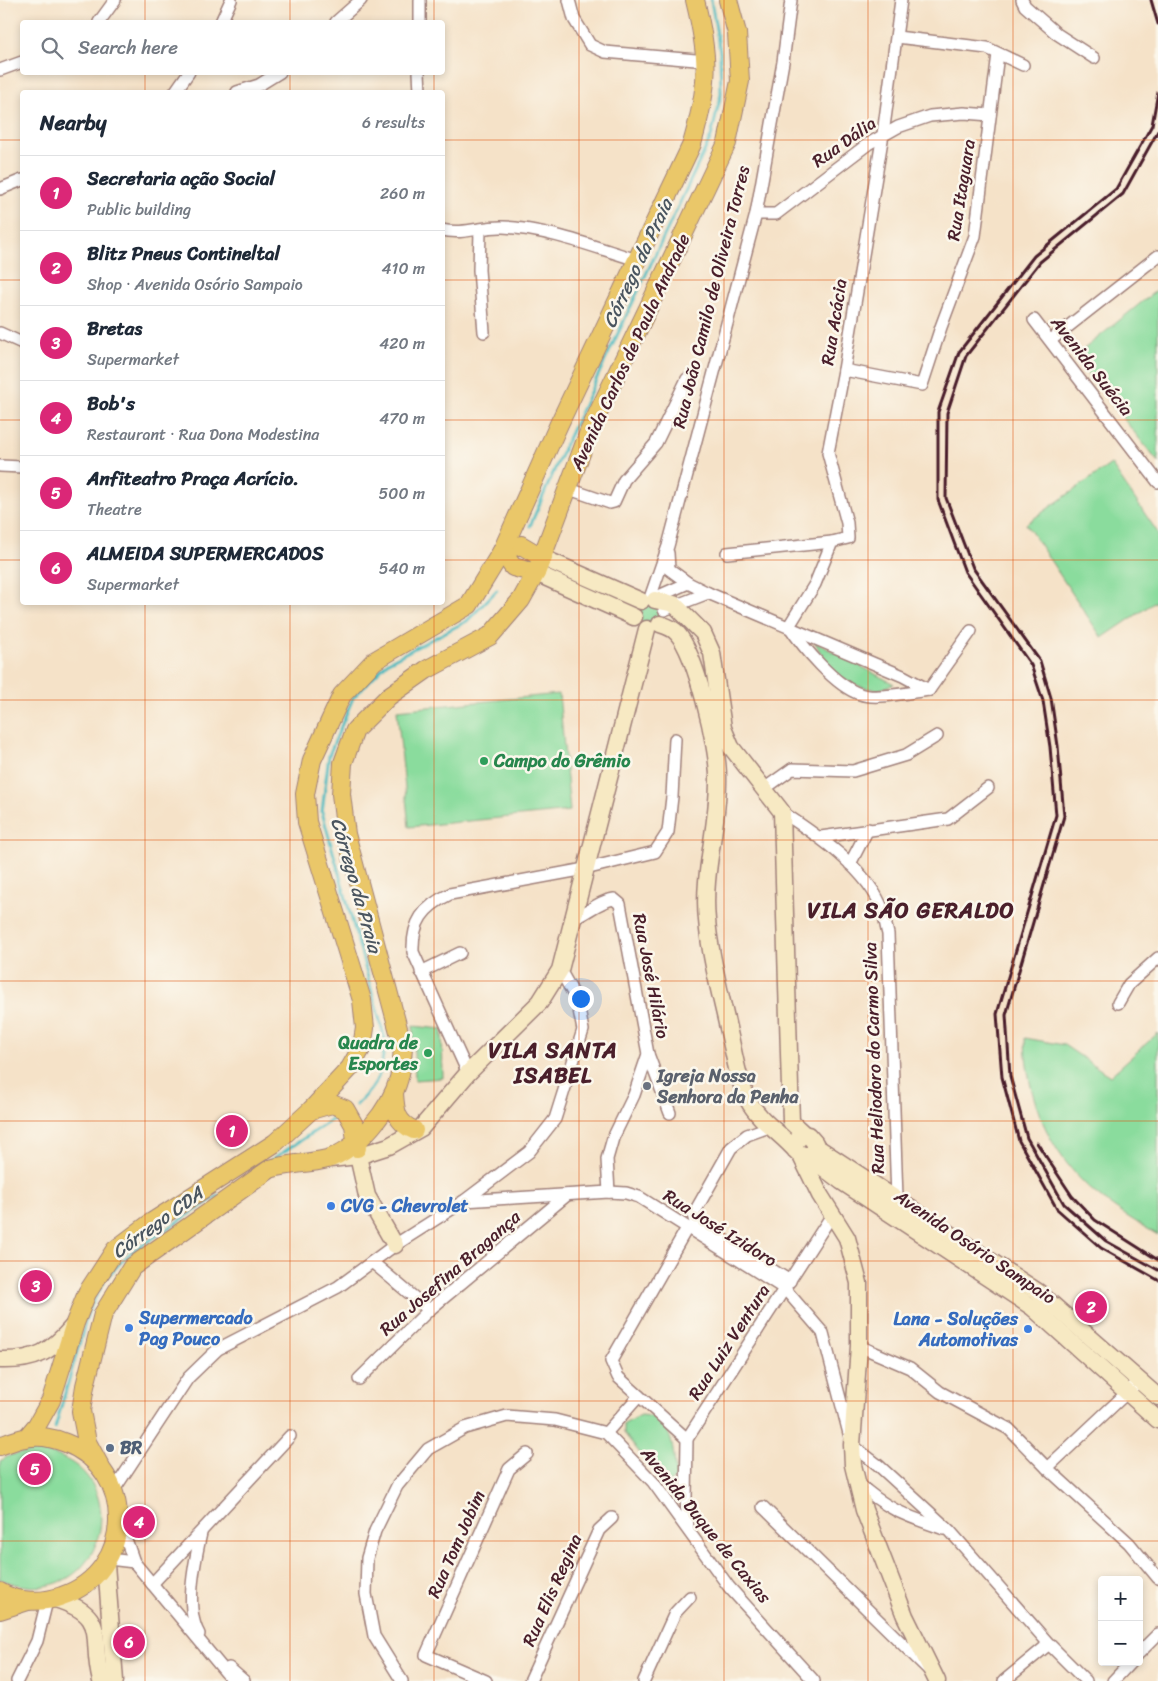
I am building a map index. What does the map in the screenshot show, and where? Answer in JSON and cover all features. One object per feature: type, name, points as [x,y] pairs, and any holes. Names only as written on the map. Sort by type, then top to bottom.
[{"type":"main road","name":"Avenida Carlos de Paula Andrade","points":[[26,1437],[37,1425],[52,1400],[75,1323],[92,1284],[115,1250],[152,1222],[275,1143],[311,1110],[350,1068],[362,1046],[365,1028],[362,1000],[307,822],[306,794],[312,760],[342,695],[374,662],[469,605],[502,550],[692,144],[704,100],[707,61],[704,37],[695,0]]},
{"type":"main road","name":"Avenida Carlos de Paula Andrade","points":[[114,1490],[87,1442],[81,1411],[85,1386],[103,1314],[132,1267],[270,1169],[287,1164],[327,1159],[344,1152],[378,1119],[394,1093],[400,1076],[403,1047],[346,834],[341,794],[343,763],[355,730],[389,696],[426,670],[490,636],[521,600],[540,566],[590,432],[727,143],[740,81],[737,33],[728,0]]},
{"type":"main road","points":[[502,550],[513,567],[540,566]]},
{"type":"main road","points":[[394,1093],[397,1116],[405,1125],[418,1129]]},
{"type":"main road","points":[[311,1110],[332,1104],[345,1108],[358,1139]]},
{"type":"main road","points":[[0,1446],[26,1437],[54,1438],[79,1448],[100,1466]]},
{"type":"main road","points":[[0,1610],[28,1601],[51,1600],[75,1592],[92,1580],[107,1561],[116,1540],[119,1521],[114,1490]]},
{"type":"main road","points":[[0,1592],[28,1601]]},
{"type":"street","points":[[100,20],[115,0]]},
{"type":"street","points":[[222,20],[231,0]]},
{"type":"street","points":[[338,20],[361,0]]},
{"type":"street","points":[[420,0],[420,20]]},
{"type":"street","points":[[569,0],[574,19],[590,45],[605,52],[707,61]]},
{"type":"street","name":"Rua João Camilo de Oliveira Torres","points":[[358,1139],[389,1146],[418,1129],[468,1073],[540,1002],[560,970],[585,869],[657,606],[668,546],[756,214],[783,62],[791,0]]},
{"type":"street","name":"Rua Acácia","points":[[788,626],[815,584],[832,542],[848,538],[847,522],[828,453],[844,370],[897,37],[901,0]]},
{"type":"street","points":[[1018,2],[1057,34],[1094,58]]},
{"type":"street","points":[[897,37],[986,48],[1023,65]]},
{"type":"street","name":"Rua Itaguara","points":[[844,370],[922,385],[941,327],[975,236],[998,54]]},
{"type":"street","points":[[0,70],[20,63]]},
{"type":"street","points":[[176,90],[187,75]]},
{"type":"street","points":[[243,90],[259,85],[275,75]]},
{"type":"street","points":[[419,75],[420,90]]},
{"type":"street","name":"Rua Dália","points":[[756,214],[776,214],[882,134],[930,116],[964,113],[990,115]]},
{"type":"street","points":[[0,189],[20,181]]},
{"type":"street","points":[[445,230],[480,231],[502,227],[550,234],[637,260]]},
{"type":"street","points":[[480,231],[479,270],[484,332]]},
{"type":"street","points":[[1051,340],[1158,256]]},
{"type":"street","name":"Avenida Suécia","points":[[1034,320],[1158,482]]},
{"type":"street","points":[[0,333],[20,342]]},
{"type":"street","points":[[569,489],[610,503],[614,502],[624,480],[656,443],[687,379]]},
{"type":"street","points":[[0,466],[20,467]]},
{"type":"street","points":[[727,553],[832,542]]},
{"type":"street","points":[[657,606],[669,569],[668,546]]},
{"type":"street","points":[[540,566],[657,606],[703,633],[712,653],[723,728],[731,747],[782,812],[791,1122],[805,1149],[810,1174],[820,1196],[847,1238],[859,1284],[859,1346],[852,1445],[853,1465],[858,1483],[869,1505],[906,1616],[934,1677]]},
{"type":"street","name":"Rua João Camilo de Oliveira Torres","points":[[540,566],[634,617],[635,608],[657,606]]},
{"type":"street","points":[[669,569],[688,583],[708,593],[903,676],[928,690]]},
{"type":"street","points":[[657,606],[688,583]]},
{"type":"street","points":[[657,606],[708,593]]},
{"type":"street","name":"Avenida Osório Sampaio","points":[[657,606],[685,645],[694,669],[713,745],[718,775],[717,806],[707,885],[706,919],[712,959],[740,1079],[749,1102],[769,1127],[805,1149],[897,1198],[1038,1292],[1158,1397]]},
{"type":"street","points":[[788,626],[805,650],[835,678],[860,695],[890,695],[928,690],[971,631]]},
{"type":"street","points":[[890,695],[902,685],[903,676]]},
{"type":"street","points":[[764,789],[792,769],[853,770],[906,755],[937,736]]},
{"type":"street","points":[[468,1073],[413,952],[412,938],[421,915],[433,902],[450,894],[585,869],[655,852],[668,832],[675,739]]},
{"type":"street","points":[[821,837],[948,819],[988,788]]},
{"type":"street","name":"Rua Heliodoro do Carmo Silva","points":[[782,812],[821,837],[850,864],[870,888],[883,910],[886,926],[897,1198]]},
{"type":"street","points":[[850,864],[868,829]]},
{"type":"street","name":"Rua José Hilário","points":[[572,919],[584,915],[604,900],[614,898],[620,904],[648,1054],[634,1095],[613,1138],[608,1159],[609,1192]]},
{"type":"street","points":[[421,972],[460,954]]},
{"type":"street","points":[[1118,1003],[1129,984],[1158,958]]},
{"type":"street","points":[[114,1490],[188,1378],[218,1349],[338,1287],[395,1245],[464,1201],[529,1152],[555,1119],[584,1030],[577,1000],[560,970]]},
{"type":"street","points":[[648,1054],[670,1112]]},
{"type":"street","points":[[788,1285],[695,1222],[693,1215],[731,1148],[747,1135],[769,1127],[780,1128],[791,1122]]},
{"type":"street","points":[[395,1245],[367,1196],[358,1139],[376,1138],[418,1129]]},
{"type":"street","name":"Avenida Osório Sampaio","points":[[805,1149],[841,1180],[1032,1307],[1158,1420]]},
{"type":"street","points":[[820,1196],[822,1190],[829,1184],[841,1180]]},
{"type":"street","name":"Rua José Izidoro","points":[[464,1201],[609,1192],[626,1193],[639,1197],[687,1228],[788,1285],[823,1333],[852,1445]]},
{"type":"street","name":"Rua Josefina Bragança","points":[[359,1379],[429,1310],[567,1195]]},
{"type":"street","name":"Rua Luiz Ventura","points":[[687,1439],[832,1215]]},
{"type":"street","points":[[687,1228],[611,1361],[618,1377],[687,1439],[686,1498],[689,1530]]},
{"type":"street","points":[[372,1262],[429,1310]]},
{"type":"street","points":[[0,1360],[30,1358],[56,1346],[75,1323]]},
{"type":"street","points":[[859,1346],[910,1368],[940,1392],[1009,1429],[1047,1468],[1129,1543],[1158,1578]]},
{"type":"street","points":[[1047,1468],[1139,1380]]},
{"type":"street","points":[[402,1681],[374,1636],[366,1594],[367,1558],[375,1531],[397,1486],[428,1449],[465,1428],[507,1416],[555,1420],[606,1433],[639,1396]]},
{"type":"street","name":"Avenida Duque de Caxias","points":[[606,1433],[653,1482],[729,1587],[814,1681]]},
{"type":"street","points":[[152,1584],[290,1436]]},
{"type":"street","points":[[852,1445],[868,1457],[950,1531],[1049,1644],[1086,1681]]},
{"type":"street","name":"Rua Tom Jobim","points":[[486,1681],[426,1655],[509,1469],[527,1454]]},
{"type":"street","points":[[853,1465],[858,1459],[868,1457]]},
{"type":"street","points":[[666,1499],[686,1498]]},
{"type":"street","points":[[900,1514],[909,1510],[915,1499]]},
{"type":"street","points":[[869,1505],[950,1531]]},
{"type":"street","points":[[763,1507],[934,1677]]},
{"type":"street","name":"Rua Elis Regina","points":[[530,1681],[599,1530],[612,1518]]},
{"type":"street","points":[[119,1521],[134,1562],[233,1681]]},
{"type":"street","points":[[202,1531],[192,1575],[194,1626],[207,1649],[244,1681]]},
{"type":"street","points":[[115,1681],[107,1561],[134,1562]]},
{"type":"street","points":[[644,1681],[675,1613],[690,1597]]},
{"type":"street","points":[[17,1681],[37,1641],[51,1600],[74,1605],[86,1612],[95,1626],[101,1681]]},
{"type":"street","points":[[1143,1650],[1158,1634]]},
{"type":"street","points":[[1004,1681],[1049,1644]]},
{"type":"street","points":[[1113,1681],[1127,1666]]},
{"type":"green space","points":[[1158,289],[1158,462],[1074,357]]},
{"type":"green space","points":[[1111,464],[1158,533],[1158,600],[1102,638],[1026,524]]},
{"type":"green space","points":[[649,603],[659,610],[660,614],[653,624],[649,625],[639,618],[638,614],[645,604]]},
{"type":"green space","points":[[815,642],[894,684],[879,690],[861,687],[843,679],[827,667]]},
{"type":"green space","name":"Campo do Grêmio","points":[[559,694],[570,811],[409,827],[397,710]]},
{"type":"green space","name":"Quadra de Esportes","points":[[413,1026],[442,1029],[443,1078],[415,1080]]},
{"type":"green space","points":[[1158,1033],[1158,1235],[1102,1199],[1079,1178],[1065,1161],[1043,1123],[1035,1103],[1026,1060],[1025,1038],[1064,1045],[1110,1076]]},
{"type":"green space","points":[[641,1415],[652,1417],[660,1422],[670,1438],[673,1447],[676,1478],[669,1483],[663,1482],[624,1433],[624,1424]]},
{"type":"green space","points":[[33,1451],[56,1455],[81,1470],[96,1492],[101,1518],[96,1543],[83,1565],[62,1581],[34,1587],[0,1579],[0,1461],[11,1455]]},
{"type":"waterway","name":"Córrego da Praia","points":[[530,526],[567,441],[711,137],[721,94],[720,52],[711,0]]},
{"type":"waterway","name":"Córrego da Praia","points":[[356,1105],[376,1082],[381,1068],[385,1039],[322,812],[329,755],[353,698],[388,662],[467,621],[497,590]]},
{"type":"waterway","name":"Córrego CDA","points":[[270,1161],[333,1119]]},
{"type":"waterway","name":"Córrego CDA","points":[[107,1277],[129,1254],[219,1195]]},
{"type":"waterway","name":"Córrego CDA","points":[[55,1428],[89,1310],[104,1282]]},
{"type":"railway","points":[[1151,0],[1158,24]]},
{"type":"railway","points":[[1158,92],[1152,125],[1116,189],[1034,256],[959,352],[938,412],[938,500],[965,572],[1031,665],[1043,701],[1050,747],[1056,815],[997,1014],[1002,1077],[1019,1141],[1057,1209],[1101,1248],[1158,1280]]},
{"type":"railway","points":[[1158,131],[1123,194],[1040,262],[966,356],[947,413],[946,498],[973,568],[1040,661],[1051,698],[1058,746],[1064,816],[1006,1015],[1010,1076],[1027,1138],[1064,1204],[1106,1241],[1158,1270]]},
{"type":"railway","points":[[1037,1143],[1072,1196],[1095,1220],[1158,1260]]},
{"type":"place","name":"Campo do Grêmio","points":[[484,761]]},
{"type":"place","name":"Quadra de Esportes","points":[[428,1053]]},
{"type":"place","name":"Igreja Nossa Senhora da Penha","points":[[647,1086]]},
{"type":"place","name":"Secretaria ação Social","points":[[232,1131]]},
{"type":"place","name":"CVG - Chevrolet","points":[[331,1206]]},
{"type":"place","name":"Bretas","points":[[36,1286]]},
{"type":"place","name":"Blitz Pneus Contineltal","points":[[1091,1307]]},
{"type":"place","name":"Supermercado Pag Pouco","points":[[129,1328]]},
{"type":"place","name":"Lana - Soluções Automotivas","points":[[1028,1329]]},
{"type":"place","name":"BR","points":[[110,1448]]},
{"type":"place","name":"Anfiteatro Praça Acrício.","points":[[35,1469]]},
{"type":"place","name":"Bob's","points":[[139,1522]]},
{"type":"place","name":"ALMEIDA SUPERMERCADOS","points":[[129,1642]]},
{"type":"district","name":"VILA SÃO GERALDO","points":[[911,910]]},
{"type":"district","name":"VILA SANTA ISABEL","points":[[553,1062]]}]
